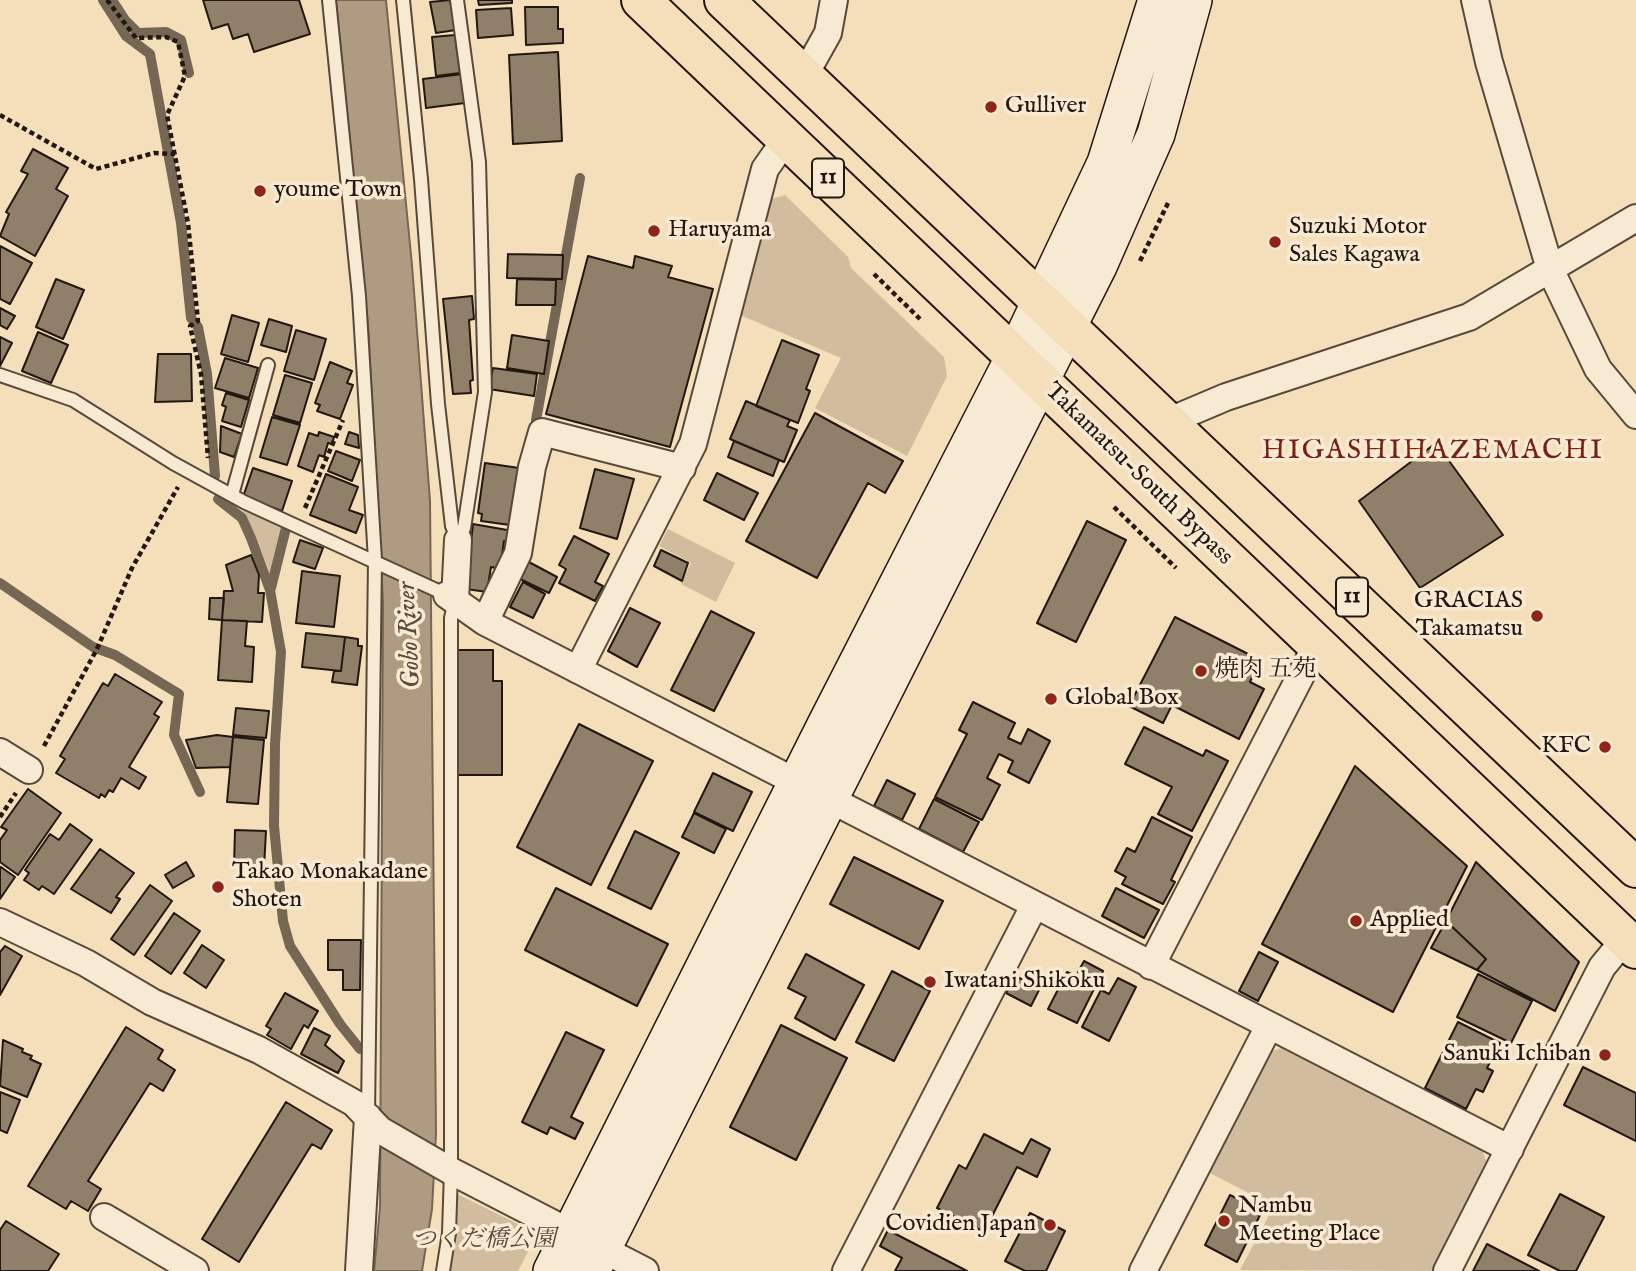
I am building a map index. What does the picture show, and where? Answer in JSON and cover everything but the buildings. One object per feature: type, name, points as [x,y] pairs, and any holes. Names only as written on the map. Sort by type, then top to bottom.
[{"type":"highway","name":"Takamatsu-South Bypass","points":[[642,0],[1631,944]]},
{"type":"highway","name":"11","points":[[724,0],[1636,868]]},
{"type":"street","points":[[804,76],[828,33],[834,0]]},
{"type":"street","points":[[552,1271],[588,1251],[830,800],[1027,368],[1041,300],[1106,163],[1157,0]]},
{"type":"street","points":[[588,1251],[797,783],[1027,368],[1068,327],[1139,177],[1175,71],[1193,0]]},
{"type":"street","points":[[1475,0],[1489,62],[1550,269],[1598,369],[1636,415]]},
{"type":"street","points":[[578,670],[693,444],[765,169],[786,139]]},
{"type":"street","points":[[1167,422],[1226,397],[1469,317],[1636,218]]},
{"type":"street","points":[[485,622],[518,553],[532,467],[542,432],[682,468]]},
{"type":"street","points":[[458,540],[451,597],[485,622],[1510,1149]]},
{"type":"street","points":[[1151,966],[1316,646]]},
{"type":"street","points":[[0,752],[29,770]]},
{"type":"street","points":[[846,1271],[1034,906]]},
{"type":"street","points":[[0,922],[86,963],[152,1003],[259,1051],[354,1103],[374,1123],[446,1169],[588,1251],[645,1271]]},
{"type":"street","points":[[1447,1271],[1602,967],[1631,944]]},
{"type":"street","points":[[1143,1271],[1269,1026]]},
{"type":"street","points":[[359,1271],[374,1123]]},
{"type":"street","points":[[104,1217],[194,1271]]},
{"type":"lane","points":[[329,0],[359,296],[381,563],[374,1123]]},
{"type":"lane","points":[[403,0],[421,179],[438,404],[452,526],[458,540]]},
{"type":"lane","points":[[457,0],[478,162],[485,393],[464,528],[458,540]]},
{"type":"lane","points":[[232,495],[268,365]]},
{"type":"lane","points":[[0,375],[73,400],[232,495],[451,597],[446,1169],[449,1233],[443,1271]]},
{"type":"path","points":[[107,0],[136,38],[166,37],[178,42],[186,76],[167,115],[188,223],[198,321],[190,326],[201,374],[209,483]]},
{"type":"path","points":[[0,114],[96,169],[154,153],[175,154]]},
{"type":"path","points":[[1140,261],[1168,203]]},
{"type":"path","points":[[870,271],[919,319]]},
{"type":"path","points":[[297,525],[351,403],[365,385]]},
{"type":"path","points":[[0,817],[97,649],[132,568],[188,471]]},
{"type":"path","points":[[1114,507],[1176,568]]},
{"type":"green space","points":[[785,195],[848,257],[851,268],[944,357],[947,376],[907,456],[815,408],[841,358],[740,315],[771,199]]},
{"type":"green space","points":[[242,510],[282,526],[270,574],[255,534]]},
{"type":"green space","points":[[668,529],[735,563],[716,602],[681,584],[691,563],[659,546]]},
{"type":"green space","points":[[1284,1047],[1482,1150],[1487,1163],[1431,1271],[1240,1270],[1274,1206],[1208,1172],[1270,1052]]},
{"type":"green space","name":"つくだ橋公園","points":[[455,1193],[526,1228],[532,1244],[518,1271],[449,1271]]},
{"type":"water","name":"Gobo River","points":[[336,0],[386,0],[412,265],[430,501],[436,1133],[432,1209],[422,1271],[374,1271],[380,1208],[383,602],[368,325]]},
{"type":"waterway","points":[[103,0],[126,36],[150,54],[181,223],[191,318],[198,327],[207,374],[215,476]]},
{"type":"waterway","points":[[112,0],[125,20],[138,33],[166,32],[181,40],[189,73]]},
{"type":"waterway","points":[[536,420],[580,178]]},
{"type":"waterway","points":[[218,499],[242,518],[251,538],[270,590],[281,652],[275,744],[274,826],[283,921],[290,946],[340,1024],[360,1049]]},
{"type":"waterway","points":[[271,588],[286,528]]},
{"type":"waterway","points":[[0,583],[93,647],[115,655],[179,694],[174,735],[200,792]]},
{"type":"place","name":"Gulliver","points":[[991,107]]},
{"type":"place","name":"youme Town","points":[[260,191]]},
{"type":"place","name":"Haruyama","points":[[654,231]]},
{"type":"place","name":"Suzuki Motor Sales Kagawa","points":[[1275,242]]},
{"type":"place","name":"GRACIAS Takamatsu","points":[[1537,616]]},
{"type":"place","name":"焼肉 五苑","points":[[1201,671]]},
{"type":"place","name":"Global Box","points":[[1051,699]]},
{"type":"place","name":"KFC","points":[[1605,747]]},
{"type":"place","name":"Takao Monakadane Shoten","points":[[218,887]]},
{"type":"place","name":"Applied","points":[[1356,921]]},
{"type":"place","name":"Iwatani Shikoku","points":[[930,982]]},
{"type":"place","name":"Sanuki Ichiban","points":[[1605,1055]]},
{"type":"place","name":"Nambu Meeting Place","points":[[1224,1221]]},
{"type":"place","name":"Covidien Japan","points":[[1050,1225]]},
{"type":"district","name":"HIGASHIHAZEMACHI","points":[[1433,452]]}]
